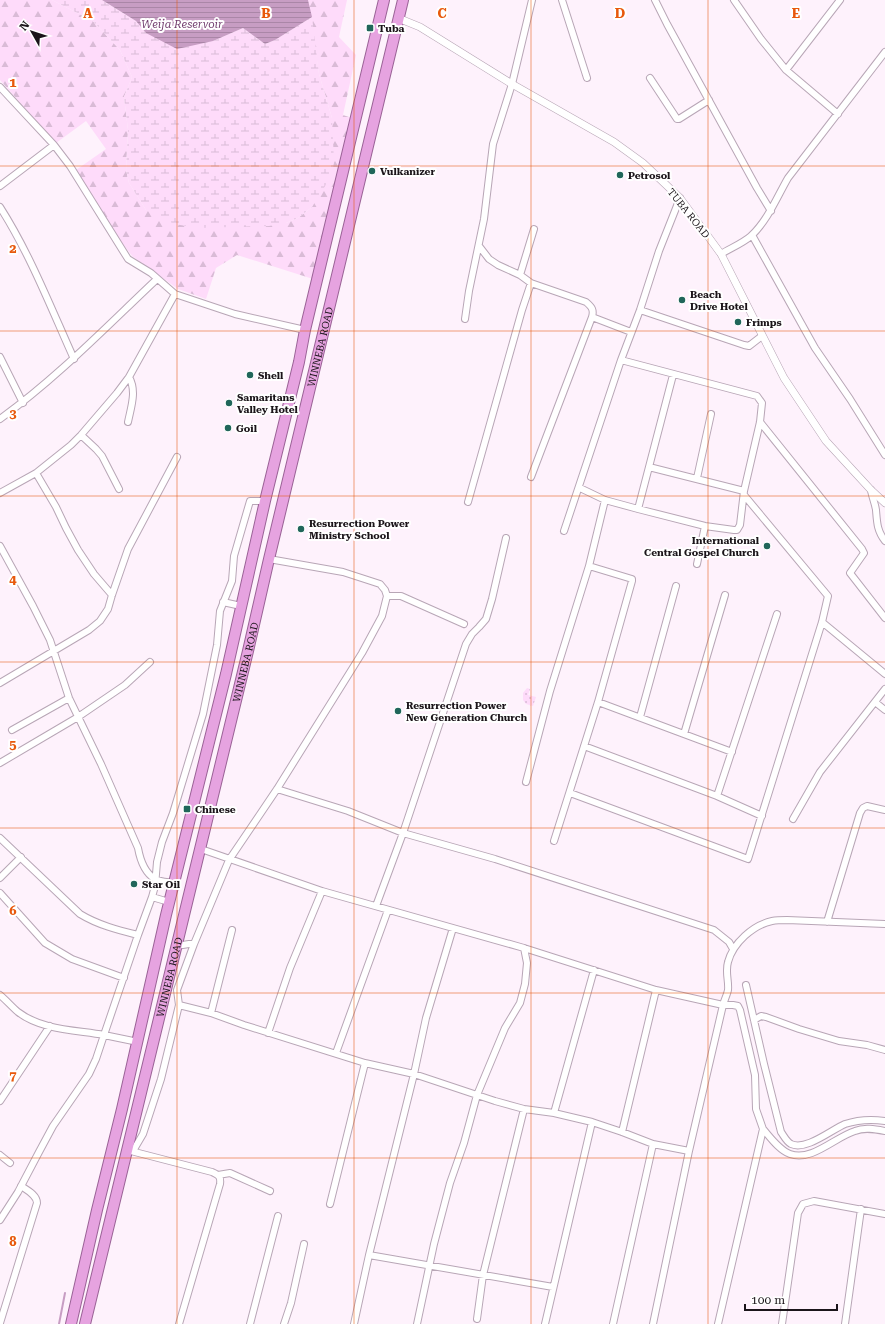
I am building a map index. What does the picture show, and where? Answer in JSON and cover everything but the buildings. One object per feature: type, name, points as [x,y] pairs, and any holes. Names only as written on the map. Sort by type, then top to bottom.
[{"type":"highway","name":"WINNEBA ROAD","points":[[71,1324],[138,1042],[169,902],[215,716],[384,0]]},
{"type":"highway","name":"WINNEBA ROAD","points":[[85,1324],[130,1151],[136,1115],[176,946],[201,849],[403,0]]},
{"type":"highway","points":[[318,281],[335,284]]},
{"type":"highway","points":[[122,1109],[131,1110],[136,1115]]},
{"type":"street","points":[[465,319],[469,291],[479,246],[493,144],[512,84],[532,0]]},
{"type":"street","points":[[562,0],[587,78]]},
{"type":"street","points":[[655,0],[771,211]]},
{"type":"street","points":[[786,70],[840,0]]},
{"type":"street","points":[[735,1],[761,39],[786,70],[838,114]]},
{"type":"street","name":"TUBA ROAD","points":[[398,18],[420,27],[512,84],[630,153],[643,163],[680,198],[721,254],[784,378],[826,441],[885,504]]},
{"type":"street","points":[[721,254],[752,235],[771,211],[788,178],[885,53]]},
{"type":"street","points":[[650,78],[677,119],[709,100]]},
{"type":"street","points":[[0,87],[54,145],[70,166],[128,259],[151,273],[175,294],[235,314],[305,330]]},
{"type":"street","points":[[0,186],[54,145]]},
{"type":"street","points":[[564,531],[580,488],[621,360],[640,310],[658,252],[680,198]]},
{"type":"street","points":[[0,207],[42,287],[74,358]]},
{"type":"street","points":[[520,275],[534,229]]},
{"type":"street","points":[[752,235],[815,348],[850,399],[885,455]]},
{"type":"street","points":[[479,246],[489,259],[498,265],[520,275],[531,284],[586,302],[592,306],[592,318],[532,477]]},
{"type":"street","points":[[0,419],[23,402],[74,358],[157,279]]},
{"type":"street","points":[[468,502],[522,310],[531,284]]},
{"type":"street","points":[[0,493],[36,473],[81,435],[117,394],[129,377],[175,294]]},
{"type":"street","points":[[640,310],[744,346],[749,346],[762,336]]},
{"type":"street","points":[[592,318],[631,332]]},
{"type":"street","points":[[0,357],[23,402]]},
{"type":"street","points":[[580,488],[605,500],[705,526],[736,530],[740,525],[744,493],[760,422],[762,403],[757,396],[621,360]]},
{"type":"street","points":[[638,509],[673,375]]},
{"type":"street","points":[[128,422],[134,388],[129,377]]},
{"type":"street","points":[[697,478],[712,414]]},
{"type":"street","points":[[760,422],[862,549],[864,553],[850,574],[885,618]]},
{"type":"street","points":[[81,435],[102,456],[119,489]]},
{"type":"street","points":[[0,683],[89,630],[100,621],[108,609],[128,549],[177,456]]},
{"type":"street","points":[[570,792],[748,859],[822,622],[828,596],[826,592],[744,493],[697,478],[649,467]]},
{"type":"street","points":[[36,473],[56,507],[78,550],[94,574],[112,595]]},
{"type":"street","points":[[871,490],[876,508],[876,521],[880,535],[885,541]]},
{"type":"street","points":[[526,782],[550,691],[589,566],[605,500]]},
{"type":"street","points":[[0,1220],[2,1212],[21,1186],[57,1121],[89,1074],[96,1059],[152,897],[157,862],[162,842],[174,813],[203,714],[217,646],[220,611],[232,581],[234,556],[250,501],[265,501]]},
{"type":"street","points":[[697,564],[705,526]]},
{"type":"street","points":[[376,906],[403,833],[466,644],[472,634],[486,618],[492,599],[506,538]]},
{"type":"street","points":[[0,548],[33,606],[54,651],[70,698],[135,842],[141,861],[155,879],[174,883]]},
{"type":"street","points":[[269,559],[349,574],[380,584],[388,596],[382,616],[362,654],[277,789],[229,860],[194,944],[177,990],[179,1004],[160,1080],[143,1134],[130,1151],[212,1172],[218,1175],[230,1173],[270,1192]]},
{"type":"street","points":[[554,841],[598,702],[632,581],[632,579],[626,576],[589,566]]},
{"type":"street","points":[[640,717],[676,586]]},
{"type":"street","points":[[388,596],[401,596],[464,624]]},
{"type":"street","points":[[684,734],[726,596]]},
{"type":"street","points":[[223,602],[241,606]]},
{"type":"street","points":[[717,796],[777,614]]},
{"type":"street","points":[[822,622],[885,674]]},
{"type":"street","points":[[0,763],[78,717],[125,685],[150,662]]},
{"type":"street","points":[[793,819],[820,772],[885,689]]},
{"type":"street","points":[[12,730],[70,698]]},
{"type":"street","points":[[598,702],[732,752]]},
{"type":"street","points":[[875,702],[885,710]]},
{"type":"street","points":[[203,714],[215,716]]},
{"type":"street","points":[[584,746],[717,796],[762,816]]},
{"type":"street","points":[[277,789],[348,810],[403,833],[495,859],[714,930],[730,942],[733,949]]},
{"type":"street","points":[[827,922],[860,813],[863,808],[867,806],[885,810]]},
{"type":"street","points":[[0,838],[80,914],[90,920],[109,927],[138,935]]},
{"type":"street","points":[[201,849],[229,860],[322,891],[524,948],[656,990],[723,1005],[738,1006],[755,1075],[756,1109],[763,1129],[783,1150],[790,1154],[805,1155],[824,1147],[855,1130],[872,1128],[885,1131]]},
{"type":"street","points":[[0,878],[20,857]]},
{"type":"street","points":[[268,1033],[290,968],[322,891]]},
{"type":"street","points":[[0,893],[44,943],[72,959],[124,978]]},
{"type":"street","points":[[152,897],[169,902]]},
{"type":"street","points":[[336,1053],[388,910]]},
{"type":"street","points":[[653,1324],[690,1151],[723,1005],[728,990],[726,976],[728,962],[733,949],[746,935],[759,925],[772,921],[885,924]]},
{"type":"street","points":[[354,1324],[369,1255],[414,1074],[426,1018],[453,928]]},
{"type":"street","points":[[211,1012],[232,930]]},
{"type":"street","points":[[176,946],[194,944]]},
{"type":"street","points":[[418,1324],[430,1265],[450,1183],[464,1143],[477,1095],[505,1028],[520,1003],[525,984],[527,962],[524,948]]},
{"type":"street","points":[[554,1113],[594,970]]},
{"type":"street","points":[[746,985],[781,1132],[790,1144],[804,1145],[846,1124],[864,1120],[885,1121]]},
{"type":"street","points":[[622,1132],[656,990]]},
{"type":"street","points":[[0,995],[18,1012],[30,1019],[50,1026],[138,1042]]},
{"type":"street","points":[[179,1004],[211,1012],[268,1033],[365,1063],[414,1074],[524,1109],[554,1113],[592,1122],[653,1144],[690,1151]]},
{"type":"street","points":[[754,1020],[760,1016],[766,1016],[798,1029],[825,1037],[885,1050]]},
{"type":"street","points":[[0,1101],[50,1026]]},
{"type":"street","points":[[330,1204],[365,1063]]},
{"type":"street","points":[[477,1319],[483,1275],[524,1109]]},
{"type":"street","points":[[545,1324],[592,1122]]},
{"type":"street","points":[[718,1324],[763,1129]]},
{"type":"street","points":[[613,1324],[653,1144]]},
{"type":"street","points":[[0,1155],[10,1163]]},
{"type":"street","points":[[178,1324],[220,1184],[220,1178],[218,1175]]},
{"type":"street","points":[[0,1323],[37,1203],[37,1199],[34,1195],[21,1186]]},
{"type":"street","points":[[782,1324],[798,1214],[803,1204],[814,1201],[885,1214]]},
{"type":"street","points":[[845,1324],[861,1209]]},
{"type":"street","points":[[250,1324],[278,1216]]},
{"type":"street","points":[[284,1324],[291,1303],[304,1244]]},
{"type":"street","points":[[369,1255],[553,1287]]},
{"type":"green space","points":[[0,0],[52,0],[93,21],[120,50],[132,77],[124,97],[128,130],[126,170],[129,183],[146,210],[286,223],[298,218],[312,207],[332,118],[319,74],[308,0],[347,0],[339,37],[356,55],[343,115],[352,118],[313,279],[237,255],[216,268],[206,299],[178,289],[132,256],[109,225],[76,170],[106,149],[86,121],[56,143],[0,80]]},
{"type":"green space","points":[[52,0],[102,0],[136,21],[146,33],[213,41],[243,28],[265,44],[275,40],[312,17],[319,74],[332,118],[334,162],[332,175],[312,207],[298,218],[286,223],[269,226],[199,228],[174,224],[146,210],[129,183],[126,170],[128,130],[124,97],[132,77],[120,50],[93,21]]},
{"type":"green space","points":[[527,688],[530,689],[528,695],[536,697],[533,706],[526,704],[523,700],[523,693]]},
{"type":"water","name":"Weija Reservoir","points":[[102,0],[308,0],[312,17],[275,40],[265,44],[243,28],[213,41],[177,49],[146,33],[136,21]]},
{"type":"waterway","points":[[59,1324],[65,1293]]},
{"type":"place","name":"Tuba","points":[[370,28]]},
{"type":"place","name":"Vulkanizer","points":[[372,171]]},
{"type":"place","name":"Petrosol","points":[[620,175]]},
{"type":"place","name":"Beach Drive Hotel","points":[[682,300]]},
{"type":"place","name":"Frimps","points":[[738,322]]},
{"type":"place","name":"Shell","points":[[250,375]]},
{"type":"place","name":"Samaritans Valley Hotel","points":[[229,403]]},
{"type":"place","name":"Goil","points":[[228,428]]},
{"type":"place","name":"Resurrection Power Ministry School","points":[[301,529]]},
{"type":"place","name":"International Central Gospel Church","points":[[767,546]]},
{"type":"place","name":"Resurrection Power New Generation Church","points":[[398,711]]},
{"type":"place","name":"Chinese","points":[[187,809]]},
{"type":"place","name":"Star Oil","points":[[134,884]]}]
